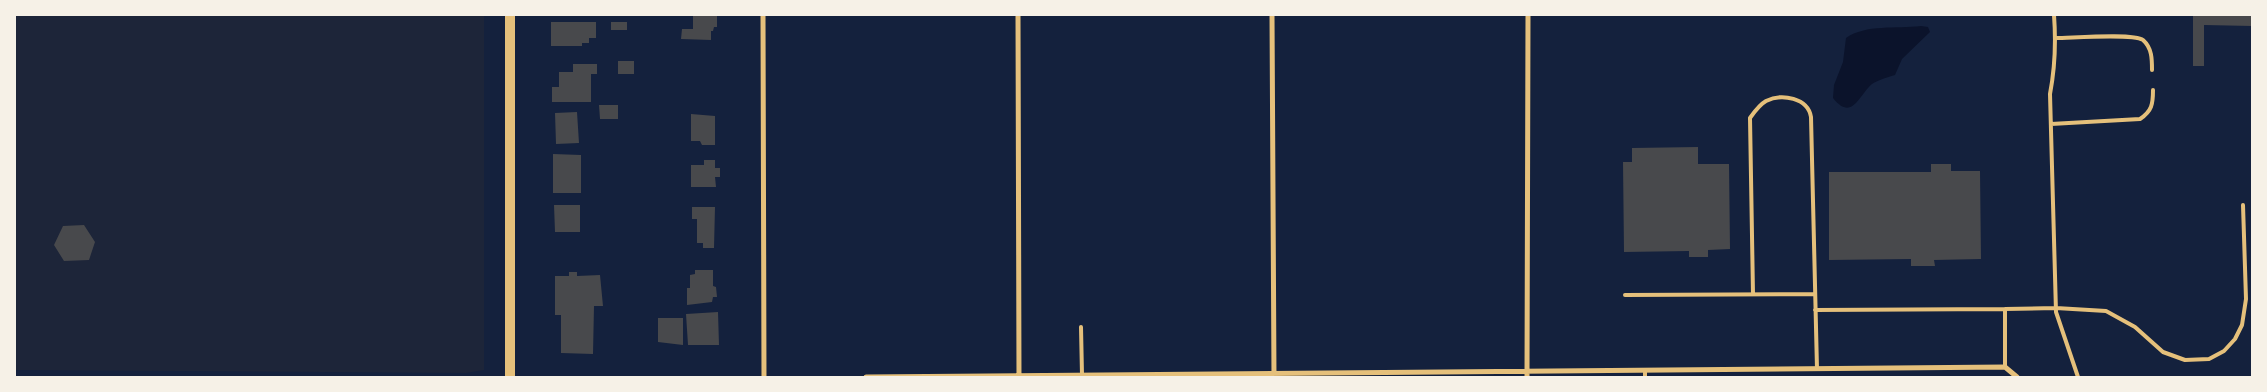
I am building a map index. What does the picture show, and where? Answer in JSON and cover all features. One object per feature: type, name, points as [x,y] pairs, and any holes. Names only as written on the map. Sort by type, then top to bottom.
[{"type":"main road","points":[[510,15],[510,377]]},
{"type":"street","points":[[763,15],[764,377]]},
{"type":"street","points":[[1018,15],[1019,376]]},
{"type":"street","points":[[1272,15],[1274,376]]},
{"type":"street","points":[[1527,375],[1528,15]]},
{"type":"street","points":[[866,377],[1645,374],[1816,369],[2005,367],[2017,377]]},
{"type":"street","points":[[1784,370],[1784,377]]},
{"type":"lane","points":[[2054,15],[2056,38],[2054,74],[2050,94],[2050,124],[2056,308],[2062,333],[2078,377]]},
{"type":"lane","points":[[2056,38],[2128,37],[2142,39],[2149,48],[2152,70]]},
{"type":"lane","points":[[2050,124],[2140,119],[2147,115],[2152,106],[2153,90]]},
{"type":"lane","points":[[1753,294],[1750,118],[1758,107],[1775,98],[1799,100],[1810,111],[1816,369]]},
{"type":"lane","points":[[1816,310],[2005,310],[2056,308],[2106,311],[2136,327],[2163,352],[2185,360],[2208,359],[2224,351],[2236,339],[2242,325],[2246,299],[2243,206]]},
{"type":"lane","points":[[1625,295],[1815,294]]},
{"type":"lane","points":[[2005,310],[2005,367]]},
{"type":"lane","points":[[1081,327],[1082,375]]},
{"type":"shaded area","points":[[15,15],[484,15],[484,370],[466,373],[15,370]]},
{"type":"shaded area","points":[[1928,27],[1930,32],[1902,59],[1895,75],[1872,84],[1859,100],[1850,107],[1840,105],[1833,98],[1834,85],[1843,62],[1846,38],[1872,29]]},
{"type":"building","points":[[693,15],[717,15],[717,27],[714,27],[713,31],[711,31],[711,40],[681,39],[682,29],[693,29]]},
{"type":"building","points":[[2193,15],[2252,15],[2252,26],[2204,25],[2204,66],[2193,66]]},
{"type":"building","points":[[551,22],[596,22],[596,38],[589,38],[589,43],[582,43],[582,46],[551,46]]},
{"type":"building","points":[[611,22],[627,22],[627,30],[611,30]]},
{"type":"building","points":[[618,61],[634,61],[634,74],[618,74]]},
{"type":"building","points":[[573,64],[597,64],[597,74],[591,74],[591,102],[552,102],[552,87],[559,87],[559,72],[573,72]]},
{"type":"building","points":[[599,105],[618,105],[618,119],[600,119]]},
{"type":"building","points":[[577,112],[579,143],[556,144],[555,113]]},
{"type":"building","points":[[691,114],[715,116],[715,145],[702,145],[700,141],[691,141]]},
{"type":"building","points":[[1698,147],[1698,164],[1729,164],[1730,249],[1708,250],[1708,257],[1689,257],[1689,251],[1624,252],[1623,162],[1632,162],[1632,148]]},
{"type":"building","points":[[553,154],[581,155],[581,193],[553,193]]},
{"type":"building","points":[[704,160],[715,160],[715,168],[720,168],[720,177],[715,177],[716,187],[691,187],[691,165],[704,165]]},
{"type":"building","points":[[1931,164],[1951,164],[1951,171],[1980,171],[1981,259],[1934,260],[1935,266],[1911,266],[1911,259],[1829,260],[1829,172],[1931,172]]},
{"type":"building","points":[[554,205],[580,205],[580,232],[555,232]]},
{"type":"building","points":[[692,207],[715,207],[714,248],[703,248],[703,243],[697,243],[697,219],[692,219]]},
{"type":"building","points":[[84,225],[95,242],[89,260],[64,261],[54,245],[63,226]]},
{"type":"building","points":[[695,270],[713,270],[713,286],[716,287],[717,297],[713,297],[712,302],[687,305],[687,288],[690,288],[690,275],[695,274]]},
{"type":"building","points":[[569,272],[577,272],[577,276],[600,275],[603,306],[594,306],[593,354],[561,353],[561,315],[555,315],[555,276],[569,276]]},
{"type":"building","points":[[718,312],[719,345],[688,345],[686,314]]},
{"type":"building","points":[[658,318],[683,318],[683,345],[658,342]]}]
